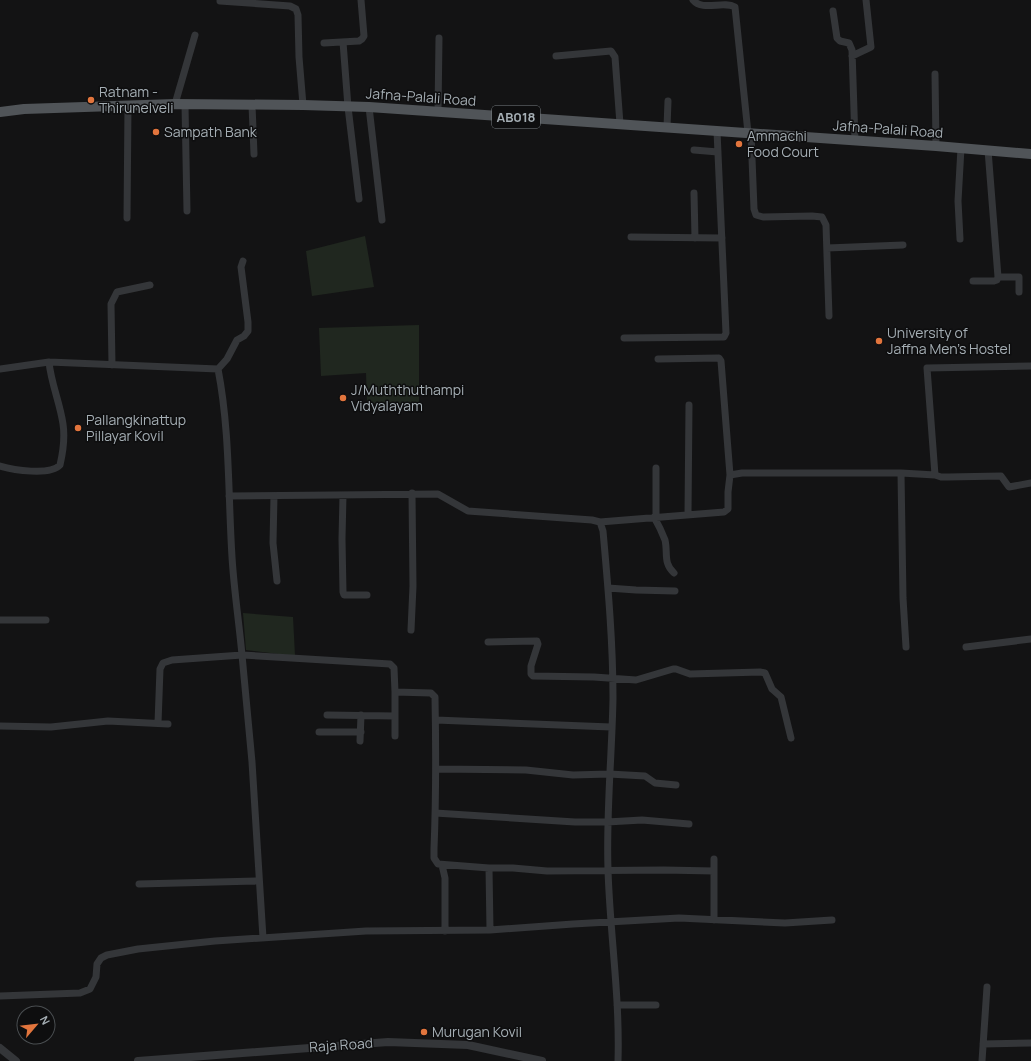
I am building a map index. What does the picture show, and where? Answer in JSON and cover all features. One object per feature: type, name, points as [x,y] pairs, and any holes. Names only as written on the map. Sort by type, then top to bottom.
[{"type":"main road","name":"Jafna-Palali Road","points":[[0,112],[24,109],[180,104],[369,107],[936,146],[1031,154]]},
{"type":"street","points":[[324,42],[360,41],[364,38],[361,0]]},
{"type":"street","points":[[693,0],[700,5],[731,4],[735,7],[749,133],[754,209],[756,215],[763,217],[822,217],[826,225],[829,316]]},
{"type":"street","points":[[852,56],[871,47],[866,0]]},
{"type":"street","points":[[220,1],[290,6],[296,9],[298,15],[299,57],[303,105]]},
{"type":"street","points":[[833,11],[837,38],[840,41],[849,43],[851,46],[855,141]]},
{"type":"street","points":[[188,211],[180,104],[196,35]]},
{"type":"street","points":[[438,38],[438,112]]},
{"type":"street","points":[[343,42],[348,107],[359,199]]},
{"type":"street","points":[[556,56],[610,51],[613,54],[615,57],[620,124]]},
{"type":"street","points":[[935,74],[936,146]]},
{"type":"street","points":[[667,127],[668,101]]},
{"type":"street","points":[[252,105],[254,154]]},
{"type":"street","points":[[126,218],[128,106]]},
{"type":"street","points":[[369,107],[382,220]]},
{"type":"street","points":[[624,338],[724,337],[726,333],[717,131]]},
{"type":"street","points":[[960,239],[958,201],[961,148]]},
{"type":"street","points":[[694,150],[718,152]]},
{"type":"street","points":[[988,150],[998,277]]},
{"type":"street","points":[[694,193],[696,238]]},
{"type":"street","points":[[631,237],[722,238]]},
{"type":"street","points":[[827,248],[903,245]]},
{"type":"street","points":[[218,369],[227,359],[237,340],[244,336],[248,331],[241,267],[244,261]]},
{"type":"street","points":[[973,281],[994,281],[997,280],[998,277],[1019,277],[1019,292]]},
{"type":"street","points":[[112,365],[111,304],[117,292],[150,284]]},
{"type":"street","points":[[229,496],[412,493],[438,494],[468,510],[592,520],[600,522],[726,511],[728,509],[730,475],[722,361],[719,358],[658,359]]},
{"type":"street","points":[[0,369],[49,362],[218,369]]},
{"type":"street","points":[[0,466],[28,472],[47,470],[60,465],[63,424],[50,375],[49,362]]},
{"type":"street","points":[[935,474],[926,368],[1031,366]]},
{"type":"street","points":[[218,369],[227,442],[232,558],[252,762],[262,938]]},
{"type":"street","points":[[688,514],[689,405]]},
{"type":"street","points":[[656,468],[655,517],[663,533],[667,565],[674,573]]},
{"type":"street","points":[[730,475],[742,473],[900,472],[935,474],[941,477],[1001,476],[1009,487],[1031,482]]},
{"type":"street","points":[[900,472],[902,598],[906,647]]},
{"type":"street","points":[[411,630],[413,586],[412,493]]},
{"type":"street","points":[[343,495],[343,592],[344,595],[367,595]]},
{"type":"street","points":[[274,496],[273,543],[277,581]]},
{"type":"street","points":[[600,522],[603,531],[612,623],[611,727],[607,822],[608,871],[617,1005],[618,1061]]},
{"type":"street","points":[[608,588],[674,591]]},
{"type":"street","points":[[0,620],[46,620]]},
{"type":"street","points":[[966,647],[1031,639]]},
{"type":"street","points":[[488,642],[537,641],[538,644],[531,666],[531,674],[533,676],[594,677],[642,680],[676,669],[690,674],[765,672],[772,689],[781,697],[791,738]]},
{"type":"street","points":[[158,723],[160,669],[163,663],[178,659],[242,655],[390,664],[394,668],[395,736]]},
{"type":"street","points":[[395,692],[431,692],[435,697],[436,769],[434,858],[438,864],[547,871],[714,871]]},
{"type":"street","points":[[327,715],[395,716]]},
{"type":"street","points":[[360,741],[361,716]]},
{"type":"street","points":[[436,720],[611,727]]},
{"type":"street","points":[[0,726],[51,727],[108,721],[168,724]]},
{"type":"street","points":[[319,732],[361,732]]},
{"type":"street","points":[[436,769],[526,770],[573,775],[609,774],[645,776],[655,783],[676,785]]},
{"type":"street","points":[[435,813],[526,820],[607,822],[642,820],[689,824]]},
{"type":"street","points":[[714,859],[714,920]]},
{"type":"street","points":[[442,865],[445,878],[445,931]]},
{"type":"street","points":[[489,868],[490,930]]},
{"type":"street","points":[[139,884],[258,881]]},
{"type":"street","points":[[0,996],[80,993],[90,989],[96,977],[97,964],[101,958],[107,954],[138,949],[262,938],[366,931],[490,930],[679,918],[785,923],[832,920]]},
{"type":"street","points":[[982,1061],[986,987]]},
{"type":"street","points":[[617,1005],[656,1005]]},
{"type":"street","name":"Raja Road","points":[[138,1061],[388,1042],[468,1045],[542,1061]]},
{"type":"street","points":[[983,1044],[1031,1044]]},
{"type":"street","points":[[0,1048],[16,1061]]},
{"type":"shaded area","points":[[365,236],[374,287],[312,296],[306,251]]},
{"type":"shaded area","points":[[419,325],[419,404],[367,403],[366,373],[321,376],[319,328]]},
{"type":"shaded area","points":[[243,613],[293,617],[295,656],[246,650]]},
{"type":"place","name":"Ratnam - Thirunelveli","points":[[91,100]]},
{"type":"place","name":"Sampath Bank","points":[[156,132]]},
{"type":"place","name":"Ammachi Food Court","points":[[739,144]]},
{"type":"place","name":"University of Jaffna Men's Hostel","points":[[879,341]]},
{"type":"place","name":"J/Muththuthampi Vidyalayam","points":[[343,398]]},
{"type":"place","name":"Pallangkinattup Pillayar Kovil","points":[[78,428]]},
{"type":"place","name":"Murugan Kovil","points":[[424,1032]]}]
